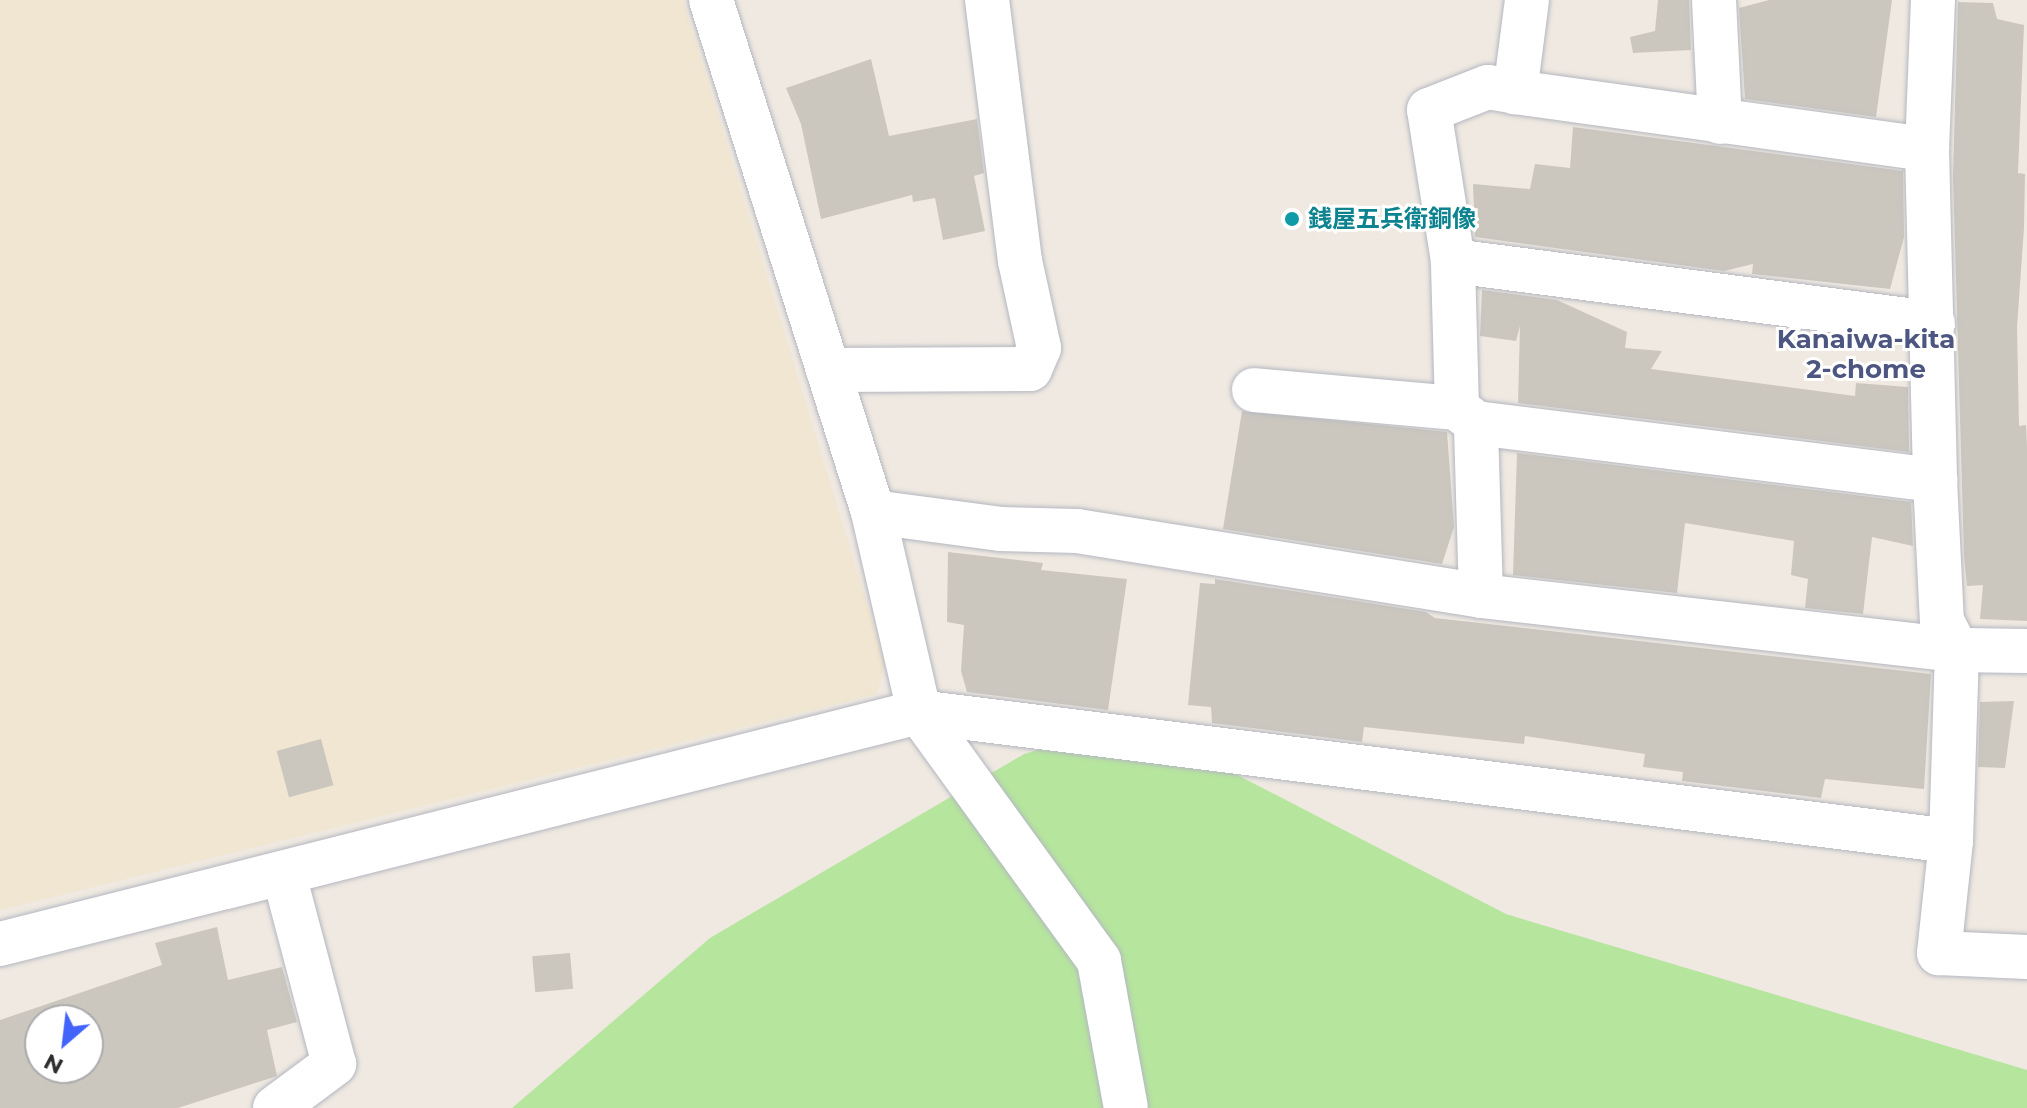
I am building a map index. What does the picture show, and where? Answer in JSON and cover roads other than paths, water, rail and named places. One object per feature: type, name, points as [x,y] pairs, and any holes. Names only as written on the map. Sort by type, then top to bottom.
[{"type":"street","points":[[711,0],[873,512],[919,712],[1099,961],[1126,1108]]},
{"type":"street","points":[[828,370],[1030,369],[1035,358],[1039,348],[1020,261],[987,0]]},
{"type":"street","points":[[1515,92],[1527,0]]},
{"type":"street","points":[[1714,0],[1720,122]]},
{"type":"street","points":[[1933,0],[1927,149],[1935,480],[1942,621],[1957,650],[1951,841],[1939,953],[2027,957]]},
{"type":"street","points":[[1481,596],[1453,261],[1429,110],[1488,87],[1927,149]]},
{"type":"street","points":[[1453,261],[1933,323]]},
{"type":"street","points":[[1254,390],[1935,480]]},
{"type":"street","points":[[873,512],[1000,529],[1077,531],[1481,596],[1957,650],[2027,651]]},
{"type":"street","points":[[0,944],[284,875],[919,712],[1951,841]]},
{"type":"street","points":[[275,1108],[334,1064],[284,875]]},
{"type":"place","name":"銭屋五兵衛銅像","points":[[1292,219]]},
{"type":"district","name":"Kanaiwa-kita 2-chome","points":[[1866,355]]}]
